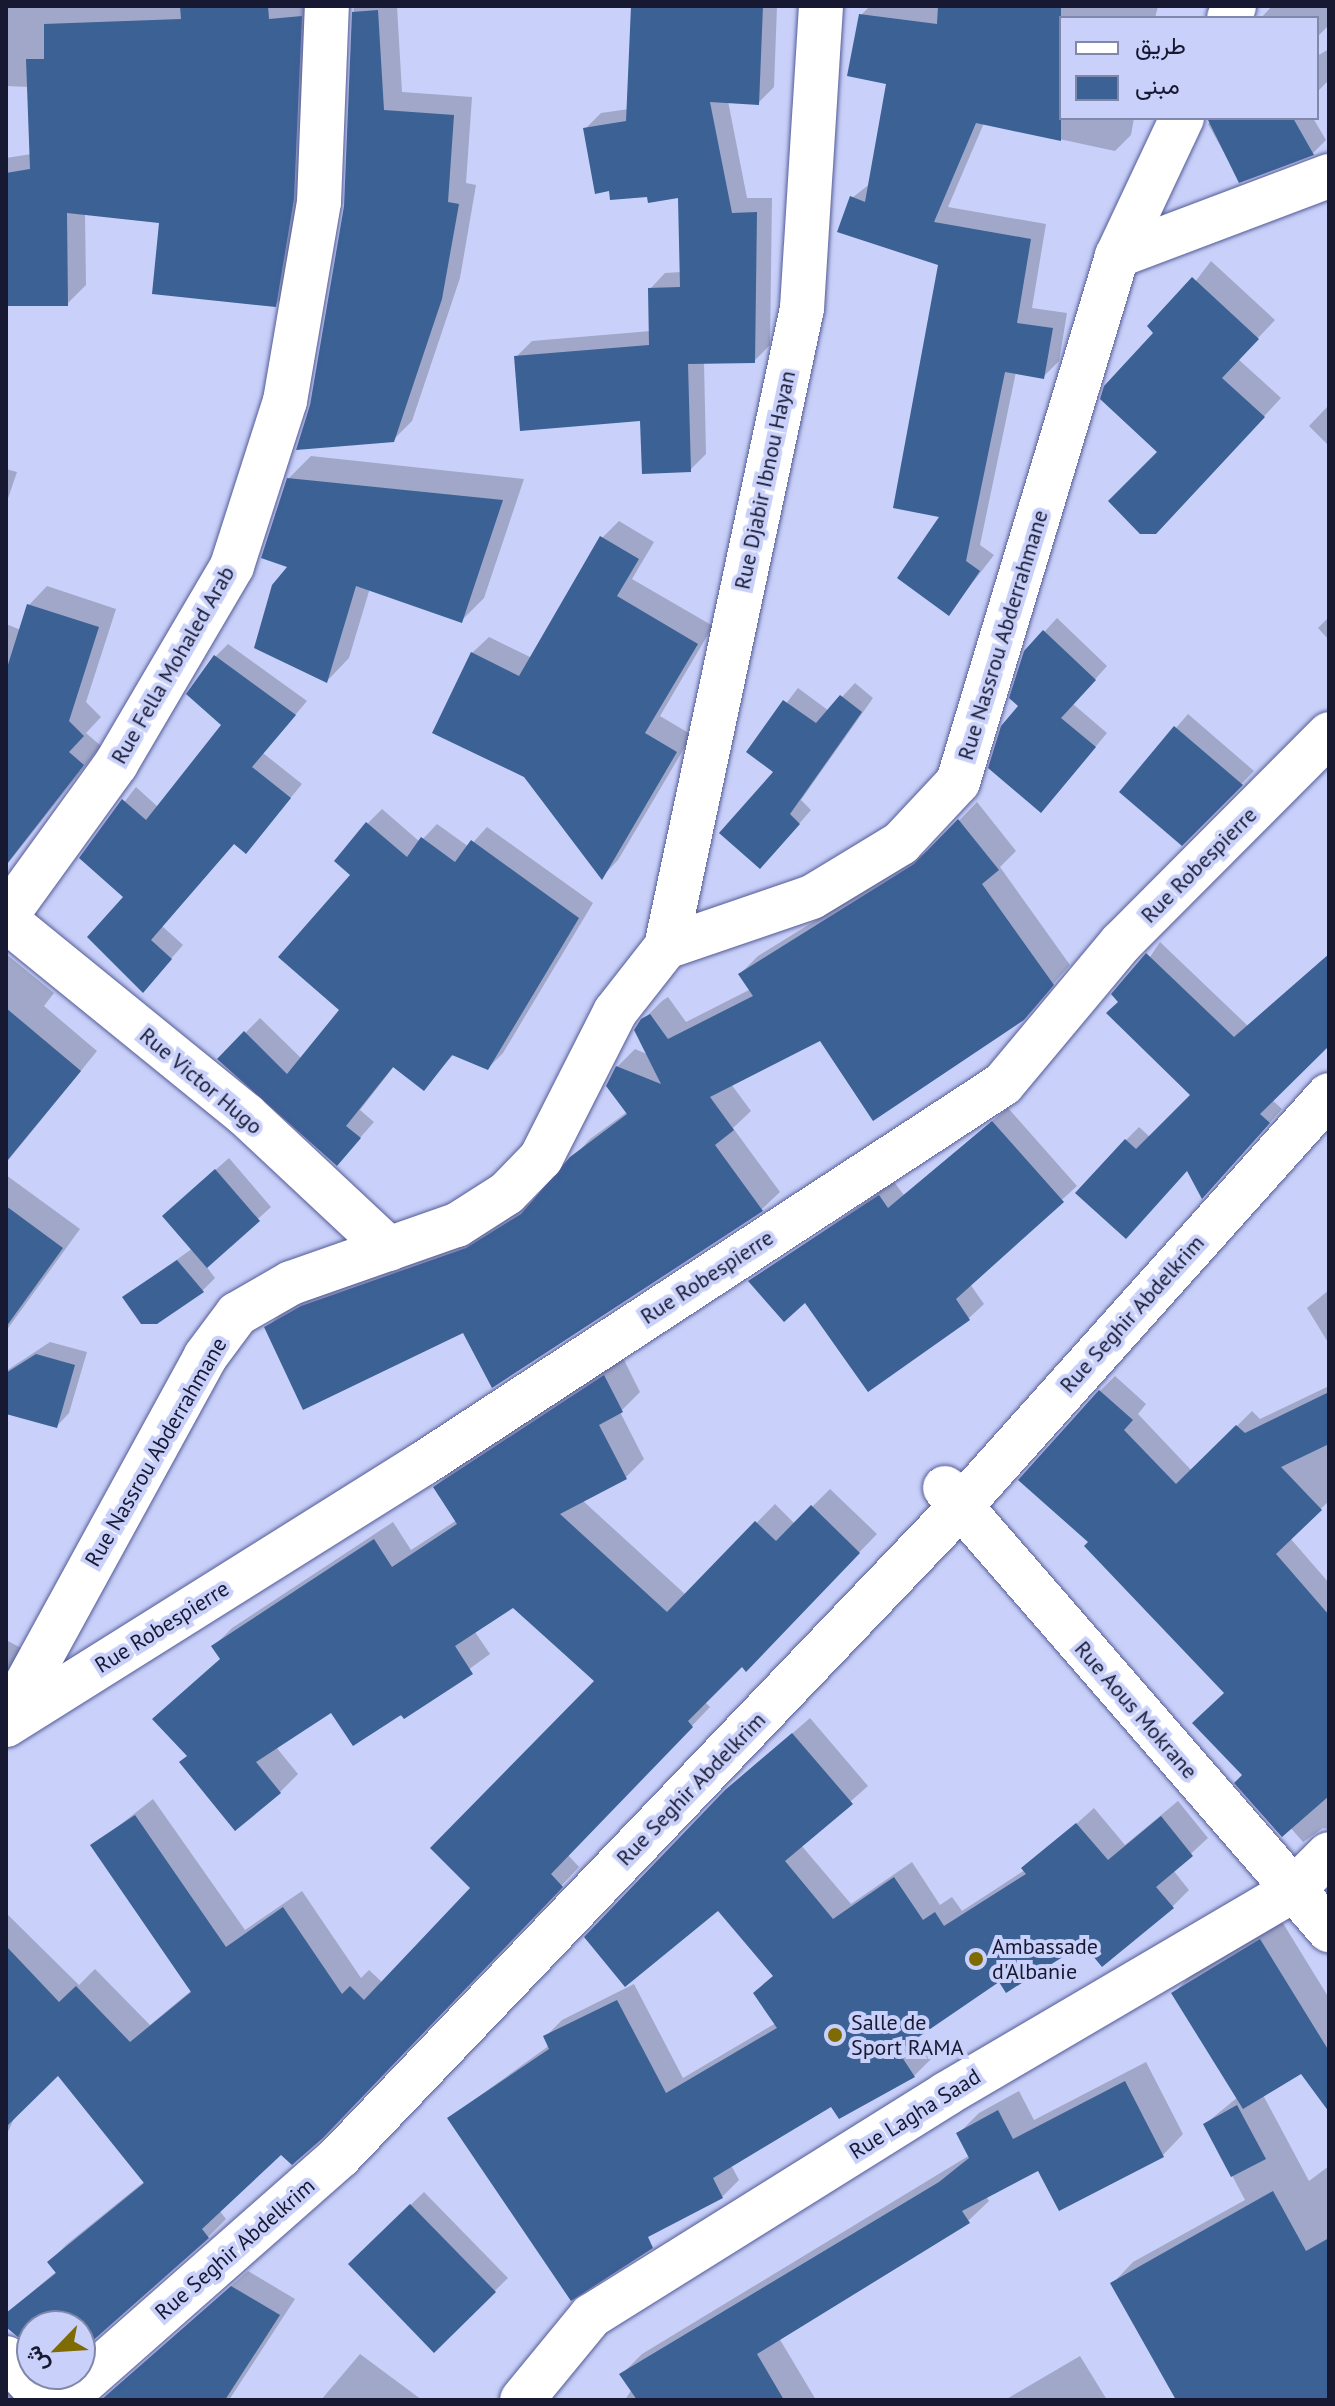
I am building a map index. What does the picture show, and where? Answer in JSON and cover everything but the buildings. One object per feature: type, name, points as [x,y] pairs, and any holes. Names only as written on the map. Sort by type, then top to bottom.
[{"type":"street","name":"Rue Fella Mohaled Arab","points":[[6,918],[116,764],[232,566],[285,401],[319,202],[327,6]]},
{"type":"street","name":"Rue Djabir Ibnou Hayan","points":[[666,947],[802,308],[821,6]]},
{"type":"street","name":"Rue Nassrou Abderrahmane","points":[[6,1723],[205,1357],[237,1314],[291,1283],[457,1225],[507,1193],[541,1158],[615,1012],[666,947],[812,897],[901,843],[958,782],[1117,256],[1181,120]]},
{"type":"street","points":[[1117,256],[1329,176]]},
{"type":"street","name":"Rue Robespierre","points":[[6,1723],[424,1463],[1003,1084],[1121,943],[1329,734]]},
{"type":"street","name":"Rue Victor Hugo","points":[[6,918],[246,1115],[389,1249]]},
{"type":"street","name":"Rue Seghir Abdelkrim","points":[[6,2358],[31,2384],[54,2394],[78,2387],[340,2156],[1329,1095]]},
{"type":"street","name":"Rue Aous Mokrane","points":[[952,1497],[1329,1930]]},
{"type":"street","name":"Rue Lagha Saad","points":[[522,2400],[591,2316],[946,2094],[1292,1891],[1329,1854]]},
{"type":"place","name":"Ambassade d'Albanie","points":[[976,1959]]},
{"type":"place","name":"Salle de Sport RAMA","points":[[835,2035]]}]
